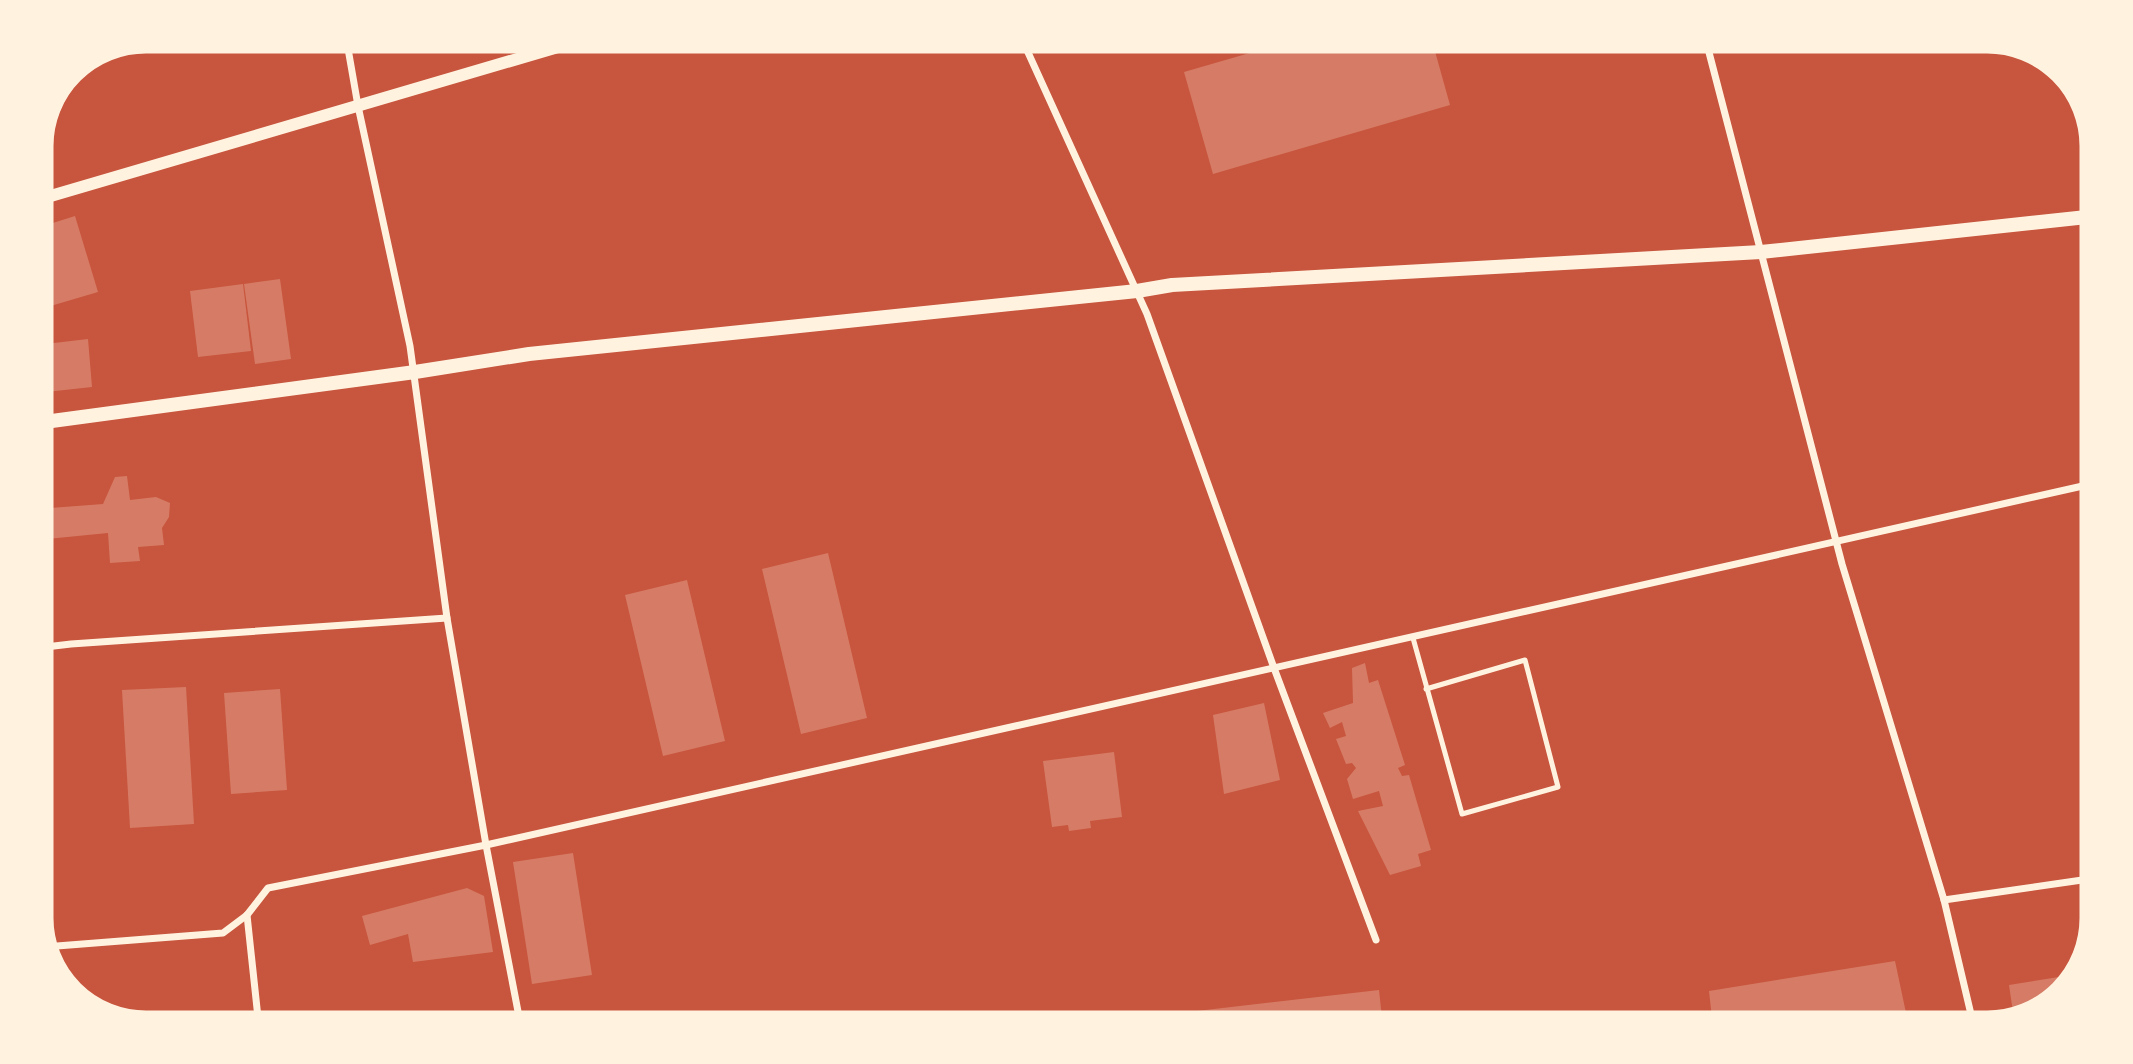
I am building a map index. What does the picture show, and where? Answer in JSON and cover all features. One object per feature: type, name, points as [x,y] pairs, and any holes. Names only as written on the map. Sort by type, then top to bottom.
[{"type":"main road","points":[[49,421],[529,354],[1138,291],[1172,285],[1761,252],[2084,217]]},
{"type":"street","points":[[348,49],[415,372],[447,618],[519,1015]]},
{"type":"street","points":[[49,196],[551,49]]},
{"type":"street","points":[[1027,49],[1138,291],[1274,668],[1376,940]]},
{"type":"street","points":[[1708,49],[1837,542],[1944,901],[1971,1015]]},
{"type":"street","points":[[53,946],[223,933],[247,915],[268,888],[486,845],[2084,486]]},
{"type":"street","points":[[49,646],[447,618]]},
{"type":"street","points":[[1944,901],[2084,880]]},
{"type":"street","points":[[247,915],[258,1015]]},
{"type":"lane","points":[[1413,638],[1426,689],[1462,814],[1559,787],[1525,660],[1426,689]]},
{"type":"building","points":[[1264,49],[1434,49],[1450,105],[1213,174],[1184,72]]},
{"type":"building","points":[[75,216],[98,292],[49,306],[49,224]]},
{"type":"building","points":[[280,279],[291,359],[255,364],[244,284]]},
{"type":"building","points":[[243,284],[251,351],[198,357],[190,291]]},
{"type":"building","points":[[88,339],[92,387],[49,392],[49,344]]},
{"type":"building","points":[[127,476],[130,500],[156,497],[170,503],[169,517],[162,528],[164,545],[138,547],[140,561],[110,563],[108,533],[49,539],[49,508],[103,504],[115,477]]},
{"type":"building","points":[[828,553],[867,718],[801,734],[762,569]]},
{"type":"building","points":[[687,580],[725,741],[663,756],[625,595]]},
{"type":"building","points":[[1365,663],[1369,683],[1378,680],[1405,765],[1398,768],[1402,776],[1409,775],[1431,850],[1418,854],[1421,866],[1390,875],[1358,811],[1383,806],[1379,791],[1353,799],[1347,779],[1356,768],[1352,763],[1346,764],[1336,739],[1346,736],[1342,722],[1330,728],[1323,713],[1353,703],[1352,668]]},
{"type":"building","points":[[186,687],[194,824],[130,828],[122,690]]},
{"type":"building","points":[[280,689],[287,790],[231,794],[224,693]]},
{"type":"building","points":[[1264,703],[1280,780],[1224,794],[1213,715]]},
{"type":"building","points":[[1114,752],[1122,817],[1090,821],[1091,828],[1069,831],[1068,825],[1052,827],[1043,761]]},
{"type":"building","points":[[573,853],[592,975],[532,984],[513,862]]},
{"type":"building","points":[[467,888],[484,896],[493,952],[413,962],[408,934],[370,945],[362,916]]},
{"type":"building","points":[[1895,961],[1906,1015],[1712,1015],[1709,991]]},
{"type":"building","points":[[2065,976],[2036,1002],[2013,1012],[2009,985]]},
{"type":"building","points":[[1379,990],[1382,1015],[1163,1015]]}]
